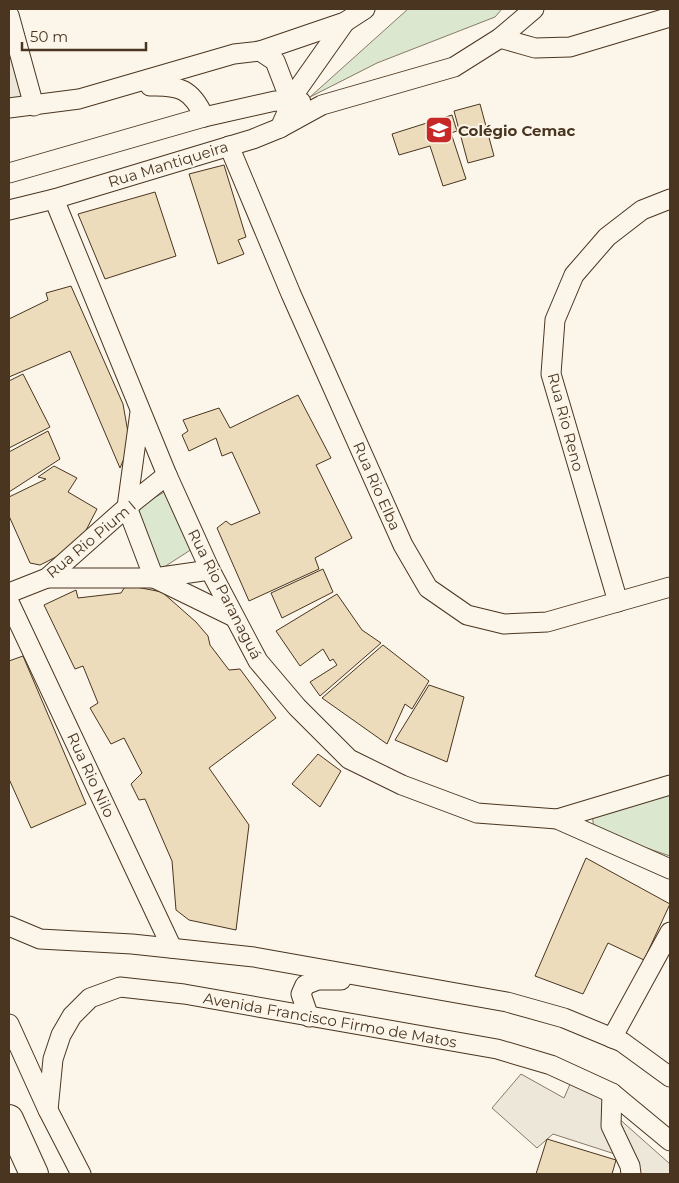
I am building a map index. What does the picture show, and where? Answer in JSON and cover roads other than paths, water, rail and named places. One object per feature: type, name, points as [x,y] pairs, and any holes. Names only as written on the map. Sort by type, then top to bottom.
[{"type":"highway","points":[[9,1119],[34,1174]]},
{"type":"street","points":[[9,108],[79,99],[124,88],[234,54],[260,51],[345,22],[365,9]]},
{"type":"street","name":"Rua Mantiqueira","points":[[9,210],[54,199],[229,146],[280,128],[322,105],[454,67],[500,38],[534,9]]},
{"type":"street","points":[[9,15],[34,106]]},
{"type":"street","points":[[500,38],[535,48],[570,47],[670,17]]},
{"type":"street","points":[[280,128],[289,108],[290,100],[345,22]]},
{"type":"street","points":[[260,51],[275,61],[290,100]]},
{"type":"street","points":[[124,88],[170,85],[191,96],[200,107],[204,117]]},
{"type":"street","name":"Rua Mantiqueira","points":[[9,173],[204,117],[275,101],[290,100],[322,105]]},
{"type":"street","name":"Rua Rio Elba","points":[[229,146],[291,294],[403,545],[428,588],[467,615],[504,624],[548,622],[670,586]]},
{"type":"street","name":"Rua Rio Paranaguá","points":[[54,199],[167,476],[210,570],[258,661],[297,707],[349,759],[402,785],[477,812],[557,819],[670,869]]},
{"type":"street","name":"Rua Rio Reno","points":[[618,602],[551,374],[555,320],[574,275],[608,237],[642,210],[670,199]]},
{"type":"street","points":[[140,410],[127,507],[154,578],[234,617]]},
{"type":"street","name":"Rua Rio Pium I","points":[[9,593],[46,578],[127,507],[167,476]]},
{"type":"street","points":[[46,578],[154,578],[210,570]]},
{"type":"street","name":"Rua Rio Nilo","points":[[9,602],[172,948]]},
{"type":"street","points":[[557,819],[670,784]]},
{"type":"street","points":[[9,926],[40,938],[172,948],[254,957],[507,1002],[564,1018],[622,1042],[670,1077]]},
{"type":"street","points":[[612,1038],[670,932]]},
{"type":"street","points":[[310,1017],[301,994],[305,985],[318,980],[377,980]]},
{"type":"street","name":"Avenida Francisco Firmo de Matos","points":[[48,1110],[52,1059],[61,1035],[72,1016],[90,998],[120,987],[184,994],[497,1049],[551,1065],[612,1093],[670,1142]]},
{"type":"street","points":[[9,1024],[48,1110],[81,1174]]},
{"type":"street","points":[[612,1093],[611,1126],[635,1172]]},
{"type":"place","name":"Colégio Cemac","points":[[439,130]]}]
